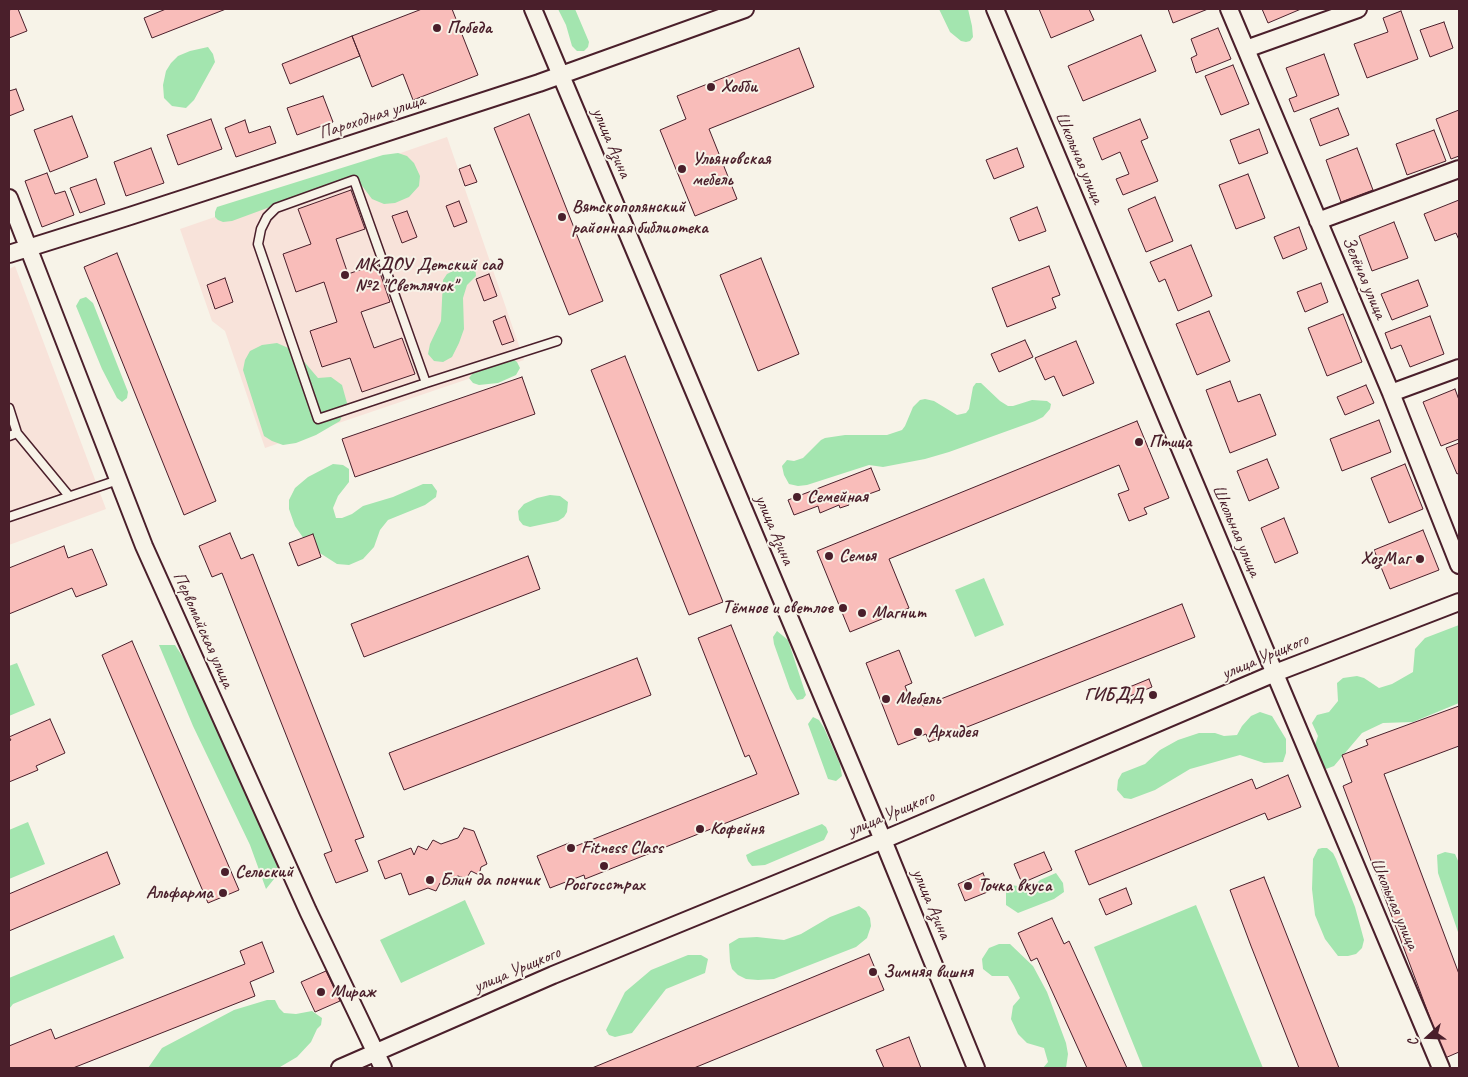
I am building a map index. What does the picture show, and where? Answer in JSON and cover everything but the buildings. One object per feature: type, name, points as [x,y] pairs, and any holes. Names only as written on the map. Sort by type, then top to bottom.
[{"type":"street","name":"улица Азина","points":[[533,9],[883,840],[976,1068]]},
{"type":"street","name":"Пароходная улица","points":[[9,254],[560,75],[745,9]]},
{"type":"street","name":"Школьная улица","points":[[995,9],[1441,1068]]},
{"type":"street","name":"Зелёная улица","points":[[1229,9],[1391,393],[1459,565]]},
{"type":"street","points":[[1246,49],[1358,9]]},
{"type":"street","points":[[1318,221],[1459,169]]},
{"type":"street","name":"Первомайская улица","points":[[9,198],[144,546],[312,920],[383,1068]]},
{"type":"street","points":[[1391,393],[1459,368]]},
{"type":"street","name":"улица Урицкого","points":[[340,1068],[553,975],[883,840],[1275,673],[1459,602]]},
{"type":"lane","points":[[426,383],[354,180],[276,208],[267,217],[261,229],[258,244],[318,419],[557,340]]},
{"type":"lane","points":[[9,408],[17,433],[69,496]]},
{"type":"lane","points":[[9,436],[17,433]]},
{"type":"lane","points":[[9,517],[118,480]]},
{"type":"shaded area","name":"МКДОУ Детский сад №2 \"Светлячок\"","points":[[447,137],[524,360],[265,448],[225,331],[212,321],[180,229]]},
{"type":"shaded area","points":[[15,266],[106,509],[9,545],[9,269]]},
{"type":"green space","points":[[558,9],[575,9],[589,42],[588,47],[584,51],[577,51],[572,46],[566,25]]},
{"type":"green space","points":[[939,9],[968,9],[973,37],[970,41],[961,41],[950,32]]},
{"type":"green space","points":[[208,47],[213,54],[215,62],[194,100],[186,108],[172,106],[164,98],[163,85],[166,71],[178,56]]},
{"type":"green space","points":[[398,153],[407,156],[414,163],[420,176],[419,186],[409,197],[395,203],[384,204],[372,199],[356,181],[346,179],[232,221],[223,222],[215,217],[217,207],[383,155]]},
{"type":"green space","points":[[467,264],[475,266],[476,276],[467,285],[463,298],[464,329],[452,357],[443,362],[434,361],[428,354],[430,344],[441,321],[443,280],[447,274]]},
{"type":"green space","points":[[86,297],[93,303],[128,392],[127,398],[122,402],[117,398],[102,369],[76,306],[80,299]]},
{"type":"green space","points":[[277,343],[295,351],[318,378],[331,377],[342,385],[347,403],[340,421],[316,435],[296,443],[283,445],[264,436],[243,370],[245,360],[250,351],[262,345]]},
{"type":"green space","points":[[512,358],[520,368],[516,375],[498,383],[479,385],[473,383],[469,378],[473,373]]},
{"type":"green space","points":[[976,383],[981,383],[1008,406],[1032,400],[1047,401],[1051,404],[1050,409],[1043,417],[1035,421],[925,459],[883,467],[869,465],[807,485],[789,484],[784,475],[782,466],[787,460],[794,461],[803,458],[825,438],[845,435],[887,435],[902,430],[913,407],[920,400],[934,401],[957,415],[966,413],[969,409],[973,387]]},
{"type":"green space","points":[[333,464],[343,465],[349,469],[349,482],[338,496],[333,508],[336,518],[342,518],[363,506],[393,497],[423,484],[432,484],[437,491],[436,497],[425,505],[388,520],[380,530],[374,547],[363,559],[349,565],[337,564],[309,546],[295,526],[289,509],[289,500],[295,488],[308,477]]},
{"type":"green space","points":[[550,495],[560,496],[568,502],[567,512],[564,517],[558,521],[530,527],[523,525],[519,520],[518,511],[524,504]]},
{"type":"green space","points":[[984,578],[1004,625],[975,637],[955,590]]},
{"type":"green space","points":[[1459,625],[1459,703],[1413,722],[1383,723],[1362,733],[1334,766],[1326,769],[1319,765],[1315,745],[1318,736],[1312,723],[1317,715],[1329,712],[1338,701],[1337,683],[1343,678],[1357,676],[1364,678],[1379,688],[1392,684],[1413,672],[1415,649],[1425,638]]},
{"type":"green space","points":[[777,631],[788,640],[806,695],[803,699],[797,700],[790,689],[774,644],[773,637]]},
{"type":"green space","points":[[159,645],[175,645],[194,674],[275,849],[278,874],[266,889],[250,845],[193,726]]},
{"type":"green space","points":[[17,663],[35,705],[9,716],[9,666]]},
{"type":"green space","points":[[1260,712],[1272,716],[1286,739],[1286,753],[1283,762],[1264,763],[1240,755],[1190,769],[1155,790],[1131,799],[1124,798],[1117,790],[1118,780],[1122,773],[1145,764],[1160,750],[1178,740],[1199,733],[1215,733],[1224,736],[1237,735],[1251,716]]},
{"type":"green space","points":[[813,717],[819,720],[824,728],[840,764],[842,776],[836,781],[828,779],[808,724]]},
{"type":"green space","points":[[28,822],[45,864],[9,879],[9,830]]},
{"type":"green space","points":[[822,824],[828,832],[824,840],[765,865],[752,866],[748,861],[746,855],[754,851]]},
{"type":"green space","points":[[1327,848],[1333,853],[1355,907],[1364,940],[1362,948],[1356,954],[1338,956],[1325,939],[1315,915],[1312,889],[1313,859],[1318,849]]},
{"type":"green space","points":[[1445,852],[1455,854],[1459,863],[1459,935],[1438,873],[1437,855]]},
{"type":"green space","points":[[1056,873],[1063,883],[1064,892],[1054,899],[1018,913],[1006,905],[1006,892],[1011,885],[1031,888],[1040,880]]},
{"type":"green space","points":[[465,900],[485,944],[401,983],[380,940]]},
{"type":"green space","points":[[1196,905],[1263,1068],[1143,1068],[1094,947]]},
{"type":"green space","points":[[859,906],[866,911],[870,918],[871,926],[867,938],[856,947],[774,979],[746,979],[732,969],[729,944],[739,938],[757,937],[784,940],[801,934],[830,917]]},
{"type":"green space","points":[[114,935],[124,958],[13,1004],[9,1009],[9,978]]},
{"type":"green space","points":[[999,944],[1010,944],[1033,966],[1047,992],[1066,1043],[1068,1054],[1066,1068],[1043,1068],[1048,1062],[1044,1048],[1027,1043],[1018,1034],[1011,1019],[1013,1006],[1020,998],[1014,986],[1008,976],[992,976],[983,969],[982,959],[989,948]]},
{"type":"green space","points":[[688,955],[701,955],[708,959],[705,973],[666,989],[632,1033],[615,1037],[609,1035],[606,1030],[625,992],[651,970]]},
{"type":"green space","points":[[267,1000],[275,1000],[284,1013],[296,1014],[312,1011],[322,1018],[321,1025],[311,1042],[297,1057],[280,1067],[148,1068],[162,1048],[234,1010]]},
{"type":"place","name":"Победа","points":[[437,28]]},
{"type":"place","name":"Хобби","points":[[711,87]]},
{"type":"place","name":"Ульяновская мебель","points":[[682,169]]},
{"type":"place","name":"Вятскополянский районная библиотека","points":[[562,217]]},
{"type":"place","name":"МКДОУ Детский сад №2 \"Светлячок\"","points":[[345,275]]},
{"type":"place","name":"Птица","points":[[1139,442]]},
{"type":"place","name":"Семейная","points":[[797,497]]},
{"type":"place","name":"Семья","points":[[829,556]]},
{"type":"place","name":"ХозМаг","points":[[1420,559]]},
{"type":"place","name":"Тёмное и светлое","points":[[843,608]]},
{"type":"place","name":"Магнит","points":[[862,613]]},
{"type":"place","name":"ГИБДД","points":[[1153,695]]},
{"type":"place","name":"Мебель","points":[[886,699]]},
{"type":"place","name":"Архидея","points":[[918,732]]},
{"type":"place","name":"Кофейня","points":[[700,829]]},
{"type":"place","name":"Fitness Class","points":[[571,848]]},
{"type":"place","name":"Росгосстрах","points":[[604,866]]},
{"type":"place","name":"Сельский","points":[[225,872]]},
{"type":"place","name":"Блин да пончик","points":[[430,880]]},
{"type":"place","name":"Точка вкуса","points":[[968,886]]},
{"type":"place","name":"Альфарма","points":[[223,893]]},
{"type":"place","name":"Зимняя вишня","points":[[873,972]]},
{"type":"place","name":"Мираж","points":[[321,992]]}]
